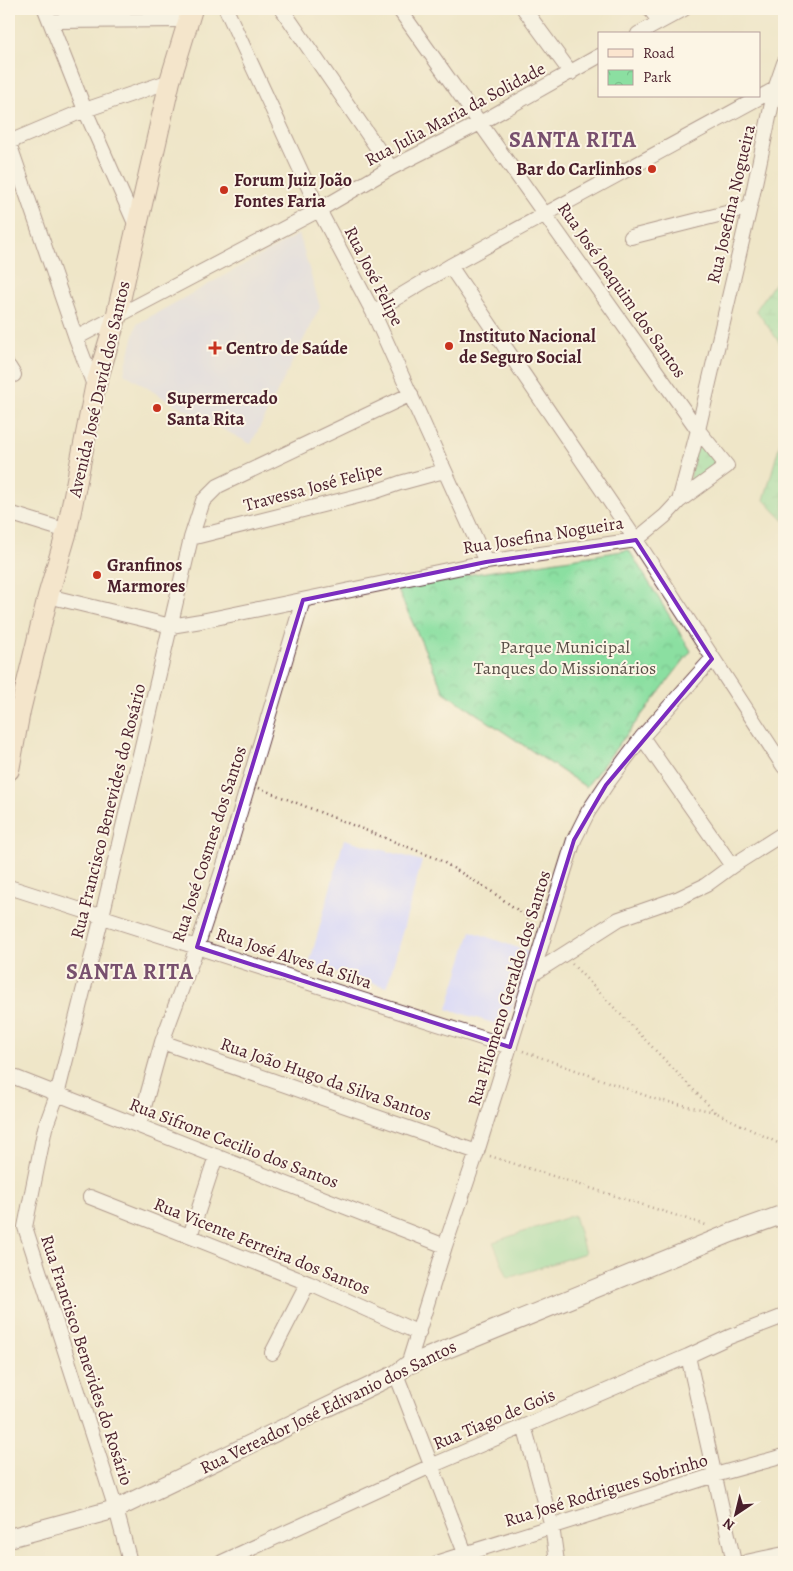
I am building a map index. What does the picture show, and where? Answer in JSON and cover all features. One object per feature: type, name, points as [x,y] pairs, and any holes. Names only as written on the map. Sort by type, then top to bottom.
[{"type":"main road","name":"Avenida José David dos Santos","points":[[9,770],[14,708],[67,531],[96,388],[116,318],[170,81],[190,14]]},
{"type":"street","name":"Rua José Felipe","points":[[226,9],[319,210],[373,312],[486,562]]},
{"type":"street","points":[[282,9],[391,168]]},
{"type":"street","name":"Rua José Joaquim dos Santos","points":[[399,9],[698,430],[727,466],[679,501]]},
{"type":"street","points":[[524,9],[571,73]]},
{"type":"street","points":[[650,9],[659,21]]},
{"type":"street","points":[[641,32],[684,9]]},
{"type":"street","points":[[137,228],[85,110],[48,15],[190,14]]},
{"type":"street","name":"Rua Julia Maria da Solidade","points":[[76,338],[319,210],[391,168],[480,123],[598,57]]},
{"type":"street","name":"Rua Josefina Nogueira","points":[[48,596],[171,626],[200,622],[486,562],[636,540],[665,516],[679,501],[698,430],[750,207],[775,89],[784,63]]},
{"type":"street","points":[[96,388],[76,338],[9,143],[85,110],[170,81]]},
{"type":"street","points":[[760,97],[775,89]]},
{"type":"street","points":[[373,312],[450,266],[759,98]]},
{"type":"street","points":[[631,237],[750,207]]},
{"type":"street","points":[[450,266],[636,540],[784,767]]},
{"type":"street","name":"Rua Francisco Benevides do Rosário","points":[[130,1562],[116,1509],[25,1227],[45,1128],[57,1095],[102,916],[191,538],[203,501],[209,493],[227,481],[411,394]]},
{"type":"street","name":"Travessa José Felipe","points":[[191,538],[374,492],[444,471]]},
{"type":"street","points":[[9,513],[67,531]]},
{"type":"street","name":"Rua José Cosmes dos Santos","points":[[139,1126],[162,1042],[197,947],[249,784],[304,600]]},
{"type":"street","name":"Rua Filomeno Geraldo dos Santos","points":[[402,1370],[419,1333],[574,840],[588,812],[606,785],[642,738],[712,659]]},
{"type":"street","points":[[642,738],[732,866]]},
{"type":"street","points":[[533,974],[619,920],[689,893],[706,884],[784,833]]},
{"type":"street","name":"Rua José Alves da Silva","points":[[9,887],[510,1047]]},
{"type":"street","name":"Rua João Hugo da Silva Santos","points":[[162,1042],[477,1152]]},
{"type":"street","name":"Rua Sifrone Cecilio dos Santos","points":[[9,1076],[445,1246]]},
{"type":"street","points":[[190,1236],[216,1156]]},
{"type":"street","name":"Rua Vicente Ferreira dos Santos","points":[[90,1197],[308,1283],[419,1333]]},
{"type":"street","name":"Rua Vereador José Edivanio dos Santos","points":[[9,1538],[116,1509],[402,1370],[731,1233],[784,1214]]},
{"type":"street","points":[[272,1354],[308,1283]]},
{"type":"street","name":"Rua Tiago de Gois","points":[[222,1562],[431,1466],[729,1337],[784,1316]]},
{"type":"street","points":[[688,1356],[734,1562]]},
{"type":"street","points":[[402,1370],[431,1466],[465,1558]]},
{"type":"street","points":[[524,1426],[552,1526],[558,1562]]},
{"type":"street","name":"Rua José Rodrigues Sobrinho","points":[[440,1562],[465,1558],[552,1526],[715,1475],[784,1456]]},
{"type":"street","points":[[746,1562],[784,1554]]},
{"type":"path","points":[[249,784],[438,859],[488,889],[526,916],[542,941]]},
{"type":"path","points":[[563,955],[715,1112]]},
{"type":"path","points":[[510,1047],[655,1099],[715,1112],[784,1146]]},
{"type":"path","points":[[477,1152],[731,1233]]},
{"type":"highlighted area","points":[[636,540],[712,659],[606,785],[574,840],[510,1047],[197,947],[303,600],[486,562]]},
{"type":"shaded area","name":"Centro de Saúde","points":[[299,234],[320,307],[251,444],[165,399],[124,373],[137,324]]},
{"type":"shaded area","points":[[344,839],[422,861],[387,987],[309,965]]},
{"type":"shaded area","points":[[471,931],[529,952],[506,1027],[447,1009]]},
{"type":"green space","points":[[776,281],[784,282],[784,349],[756,310]]},
{"type":"green space","points":[[784,429],[784,521],[764,500]]},
{"type":"green space","points":[[697,440],[717,464],[689,485]]},
{"type":"green space","name":"Parque Municipal Tanques do Missionários","points":[[629,550],[691,651],[586,787],[444,692],[396,586]]},
{"type":"green space","points":[[574,1215],[585,1253],[508,1278],[493,1242]]},
{"type":"place","name":"Bar do Carlinhos","points":[[652,169]]},
{"type":"place","name":"Forum Juiz João Fontes Faria","points":[[224,190]]},
{"type":"place","name":"Instituto Nacional de Seguro Social","points":[[449,346]]},
{"type":"place","name":"Centro de Saúde","points":[[215,348]]},
{"type":"place","name":"Supermercado Santa Rita","points":[[157,408]]},
{"type":"place","name":"Granfinos Marmores","points":[[97,575]]},
{"type":"district","name":"SANTA RITA","points":[[573,140]]},
{"type":"district","name":"SANTA RITA","points":[[130,972]]}]
